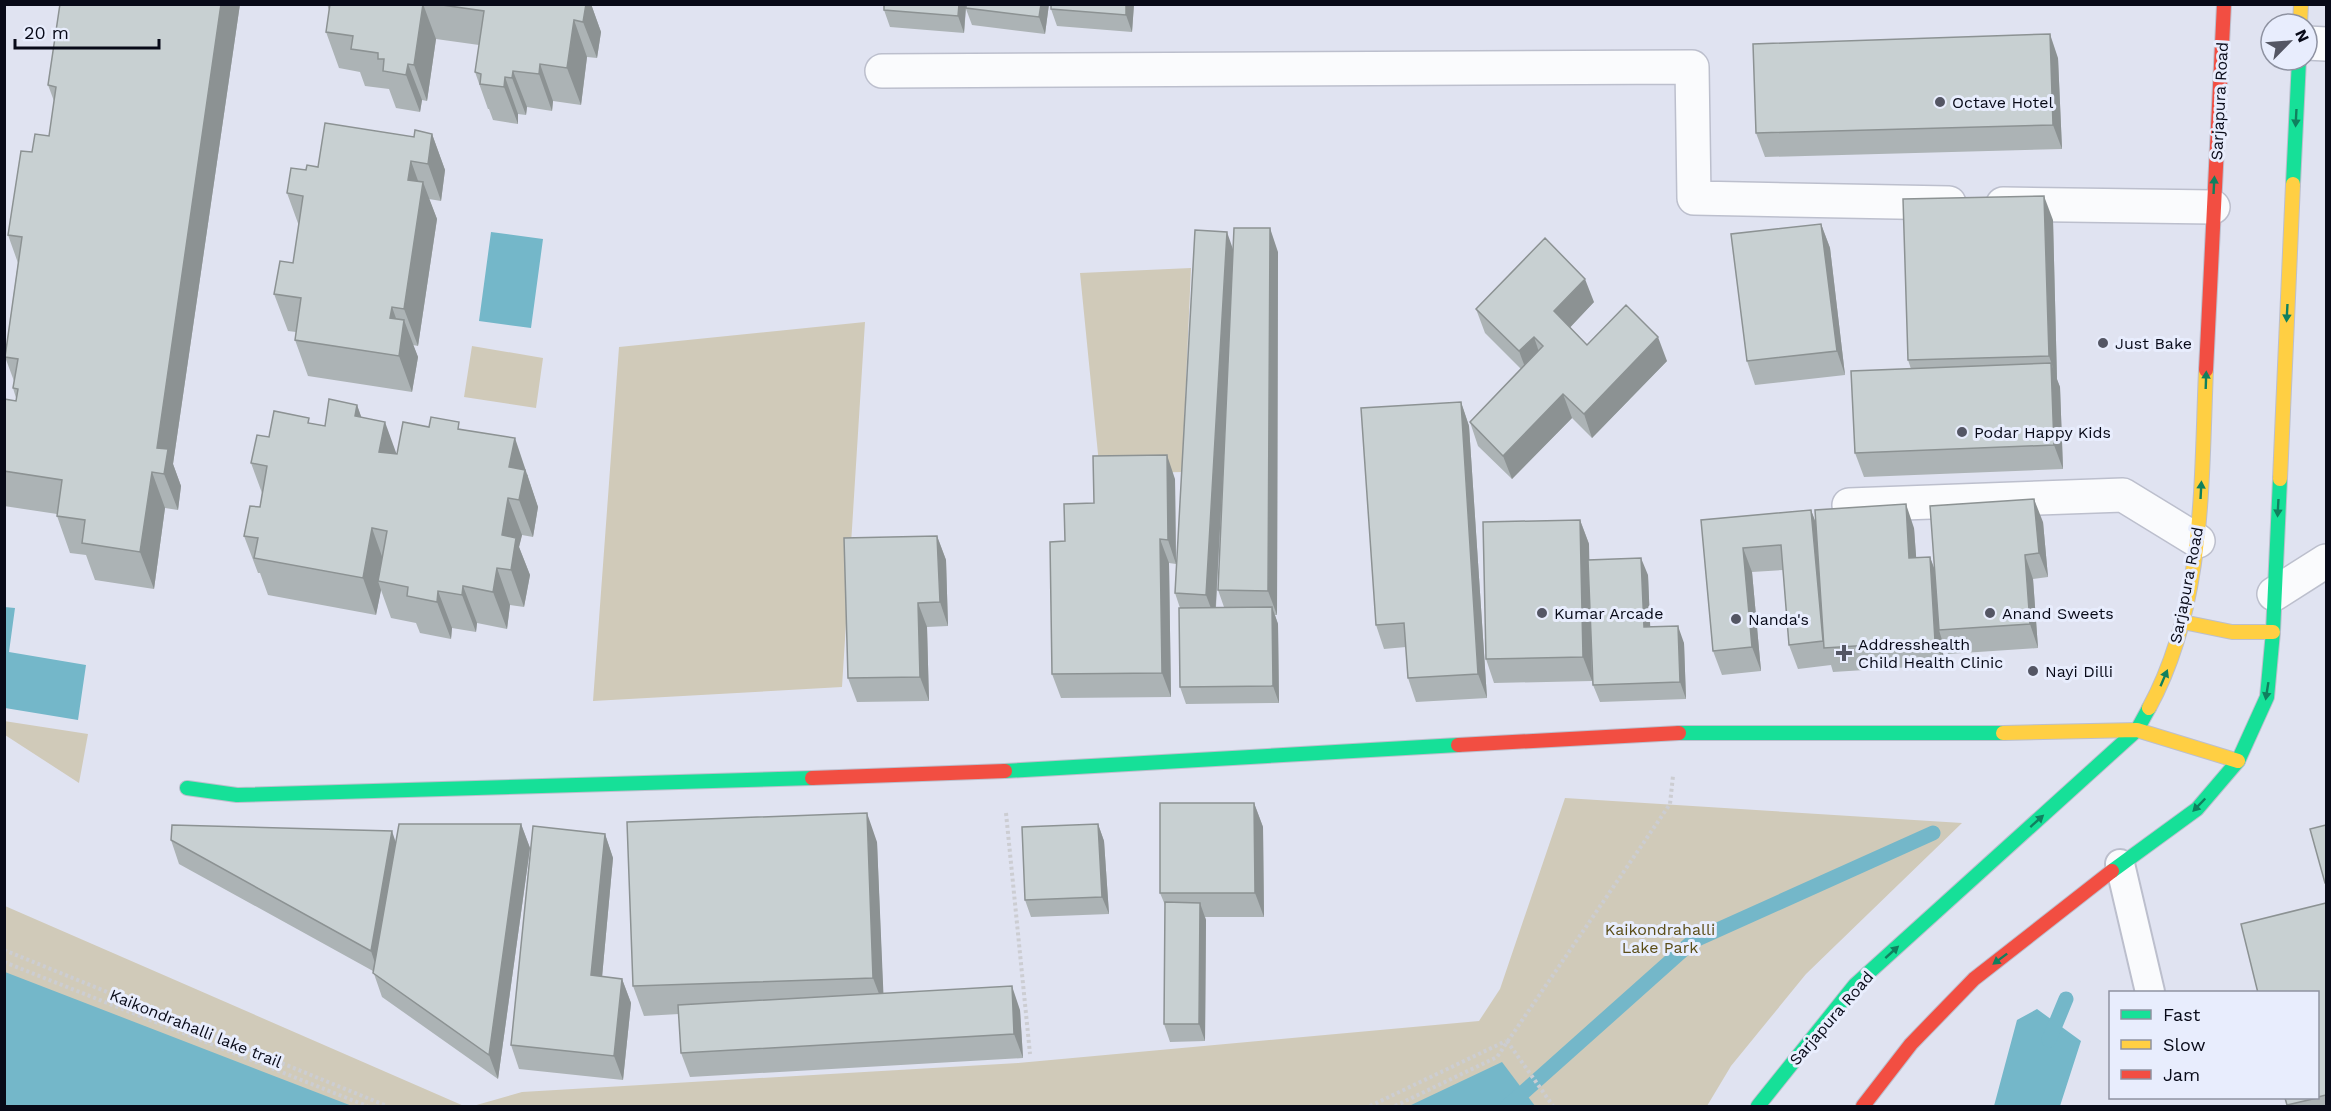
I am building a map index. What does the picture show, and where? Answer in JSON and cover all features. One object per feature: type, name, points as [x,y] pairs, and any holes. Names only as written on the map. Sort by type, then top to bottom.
[{"type":"main road","name":"Sarjapura Road","points":[[1758,1107],[1856,985],[2137,730],[2165,678],[2182,622],[2198,541],[2224,4]]},
{"type":"main road","points":[[1863,1107],[1911,1044],[1974,979],[2120,864],[2197,809],[2238,761],[2268,697],[2298,72]]},
{"type":"main road","points":[[2182,622],[2232,632],[2272,632]]},
{"type":"main road","points":[[187,788],[237,795],[1002,771],[1678,733],[2004,733],[2137,730],[2238,761]]},
{"type":"street","points":[[882,71],[1692,67],[1695,198],[2213,207]]},
{"type":"street","points":[[1849,505],[2122,495],[2198,541]]},
{"type":"street","points":[[2274,594],[2326,561]]},
{"type":"lane","points":[[2120,864],[2150,991]]},
{"type":"path","points":[[1395,1107],[1497,1057],[1670,804],[1678,733]]},
{"type":"path","points":[[1002,771],[1030,1054]]},
{"type":"path","name":"Kaikondrahalli lake trail","points":[[4,950],[387,1107]]},
{"type":"path","points":[[4,962],[367,1107]]},
{"type":"path","points":[[1370,1107],[1507,1041]]},
{"type":"path","points":[[1507,1041],[1553,1107]]},
{"type":"green space","points":[[1191,268],[1182,472],[1100,474],[1080,273]]},
{"type":"green space","points":[[865,322],[842,687],[593,701],[619,347]]},
{"type":"green space","points":[[472,346],[543,358],[536,408],[464,397]]},
{"type":"green space","points":[[4,721],[88,734],[79,783],[5,735]]},
{"type":"green space","name":"Kaikondrahalli Lake Park","points":[[1565,798],[1962,823],[1806,974],[1731,1066],[1707,1106],[473,1106],[522,1092],[1018,1063],[1479,1021],[1500,989]]},
{"type":"green space","points":[[5,906],[464,1106],[5,1106]]},
{"type":"water","points":[[491,232],[543,239],[531,328],[479,321]]},
{"type":"water","points":[[4,607],[15,608],[9,652],[86,665],[78,720],[5,708]]},
{"type":"water","points":[[5,972],[352,1106],[5,1106]]},
{"type":"water","points":[[2037,1009],[2081,1041],[2060,1106],[1994,1106],[2017,1020]]},
{"type":"water","points":[[1502,1062],[1535,1106],[1409,1106]]},
{"type":"building","points":[[60,4],[221,4],[157,448],[168,449],[164,474],[152,472],[140,552],[82,543],[85,520],[57,516],[62,480],[4,471],[4,399],[16,401],[18,389],[13,388],[18,359],[5,357],[22,237],[8,235],[21,151],[32,152],[35,134],[49,136],[56,87],[48,85]]},
{"type":"building","points":[[330,4],[423,4],[414,65],[408,64],[406,75],[383,71],[384,59],[378,59],[378,53],[351,49],[353,36],[326,32]]},
{"type":"building","points":[[435,4],[586,4],[583,22],[574,20],[567,68],[540,64],[539,74],[513,71],[512,78],[505,77],[504,87],[480,84],[481,74],[475,72],[484,11]]},
{"type":"building","points":[[884,4],[959,4],[958,16],[884,10]]},
{"type":"building","points":[[966,4],[1041,4],[1039,17],[966,8]]},
{"type":"building","points":[[1051,4],[1126,4],[1126,15],[1051,9]]},
{"type":"building","points":[[2050,34],[2053,125],[1756,133],[1753,44]]},
{"type":"building","points":[[325,123],[414,137],[415,130],[432,134],[428,164],[411,161],[408,180],[423,182],[404,309],[392,307],[390,318],[404,320],[399,356],[295,340],[301,298],[274,294],[280,261],[293,263],[303,196],[287,193],[291,168],[306,170],[307,165],[318,167]]},
{"type":"building","points":[[2044,196],[2049,356],[1908,360],[1903,199]]},
{"type":"building","points":[[1821,224],[1837,351],[1747,361],[1731,234]]},
{"type":"building","points":[[1234,228],[1270,228],[1268,591],[1218,590]]},
{"type":"building","points":[[1195,230],[1227,232],[1206,595],[1175,593]]},
{"type":"building","points":[[1545,238],[1585,279],[1554,311],[1587,345],[1626,305],[1658,337],[1584,414],[1563,394],[1503,456],[1470,422],[1543,346],[1534,337],[1519,351],[1476,309]]},
{"type":"building","name":"Podar Happy Kids","points":[[2051,363],[2054,445],[1855,453],[1851,371]]},
{"type":"building","points":[[329,399],[357,405],[355,416],[385,422],[379,452],[397,454],[403,422],[429,427],[431,417],[459,422],[458,429],[515,438],[509,467],[525,470],[519,500],[508,498],[502,535],[516,538],[511,570],[497,568],[493,592],[463,586],[462,595],[438,591],[437,602],[407,596],[408,587],[378,581],[387,531],[372,528],[363,578],[254,558],[258,538],[244,536],[250,506],[260,507],[267,466],[251,463],[257,435],[269,437],[274,411],[309,418],[308,423],[325,426]]},
{"type":"building","points":[[1461,402],[1478,674],[1408,678],[1404,623],[1376,625],[1361,408]]},
{"type":"building","points":[[1167,455],[1168,540],[1160,539],[1162,673],[1052,674],[1050,542],[1065,541],[1064,504],[1094,503],[1093,456]]},
{"type":"building","name":"Anand Sweets","points":[[2034,499],[2039,553],[2025,555],[2030,624],[1939,630],[1930,506]]},
{"type":"building","points":[[1906,504],[1909,558],[1930,557],[1935,641],[1824,648],[1815,510]]},
{"type":"building","name":"Nanda's","points":[[1811,510],[1823,641],[1789,645],[1781,545],[1743,548],[1752,647],[1713,651],[1701,520]]},
{"type":"building","name":"Kumar Arcade","points":[[1580,520],[1583,657],[1486,659],[1483,522]]},
{"type":"building","points":[[937,536],[940,602],[918,603],[920,677],[848,678],[844,538]]},
{"type":"building","points":[[1641,558],[1644,627],[1678,626],[1680,682],[1593,685],[1588,560]]},
{"type":"building","points":[[1272,607],[1273,686],[1180,687],[1179,608]]},
{"type":"building","points":[[1160,803],[1254,803],[1255,893],[1160,893]]},
{"type":"building","points":[[867,813],[873,978],[633,986],[627,822]]},
{"type":"building","points":[[399,824],[521,824],[489,1055],[373,973]]},
{"type":"building","points":[[1098,824],[1102,897],[1025,900],[1022,827]]},
{"type":"building","points":[[172,825],[392,831],[371,951],[171,840]]},
{"type":"building","points":[[2326,825],[2326,883],[2325,883],[2310,829]]},
{"type":"building","points":[[533,826],[605,834],[591,975],[622,979],[614,1056],[511,1045]]},
{"type":"building","points":[[1165,902],[1200,903],[1199,1024],[1164,1024]]},
{"type":"building","points":[[2326,903],[2326,1095],[2319,1097],[2319,991],[2258,991],[2241,924]]},
{"type":"building","points":[[1012,986],[1014,1034],[681,1053],[678,1005]]},
{"type":"building","points":[[2285,1099],[2313,1099],[2287,1105]]},
{"type":"waterway","points":[[1508,1106],[1693,941],[1933,833]]},
{"type":"waterway","points":[[2049,1040],[2066,999]]},
{"type":"traffic: fast","points":[[2293,184],[2298,72]]},
{"type":"traffic: fast","points":[[2112,871],[2197,809],[2238,761],[2267,697],[2273,632],[2280,479]]},
{"type":"traffic: fast","points":[[1758,1106],[1855,985],[2137,730],[2149,708]]},
{"type":"traffic: fast","points":[[1679,733],[2003,733]]},
{"type":"traffic: fast","points":[[1005,771],[1458,745]]},
{"type":"traffic: fast","points":[[187,788],[237,795],[812,778]]},
{"type":"traffic: slow","points":[[2301,4],[2301,12]]},
{"type":"traffic: slow","points":[[2280,479],[2293,184]]},
{"type":"traffic: slow","points":[[2149,708],[2167,669],[2181,628],[2190,586],[2201,500],[2206,370]]},
{"type":"traffic: slow","points":[[2183,622],[2232,632],[2273,632]]},
{"type":"traffic: slow","points":[[2003,733],[2137,730],[2238,761]]},
{"type":"traffic: jam","points":[[2206,370],[2224,4]]},
{"type":"traffic: jam","points":[[1458,745],[1679,733]]},
{"type":"traffic: jam","points":[[812,778],[1005,771]]},
{"type":"traffic: jam","points":[[1863,1106],[1911,1044],[1974,979],[2112,871]]},
{"type":"place","name":"Octave Hotel","points":[[1940,102]]},
{"type":"place","name":"Just Bake","points":[[2103,343]]},
{"type":"place","name":"Podar Happy Kids","points":[[1962,432]]},
{"type":"place","name":"Kumar Arcade","points":[[1542,613]]},
{"type":"place","name":"Anand Sweets","points":[[1990,613]]},
{"type":"place","name":"Nanda's","points":[[1736,619]]},
{"type":"place","name":"Addresshealth Child Health Clinic","points":[[1844,653]]},
{"type":"place","name":"Nayi Dilli","points":[[2033,671]]}]
